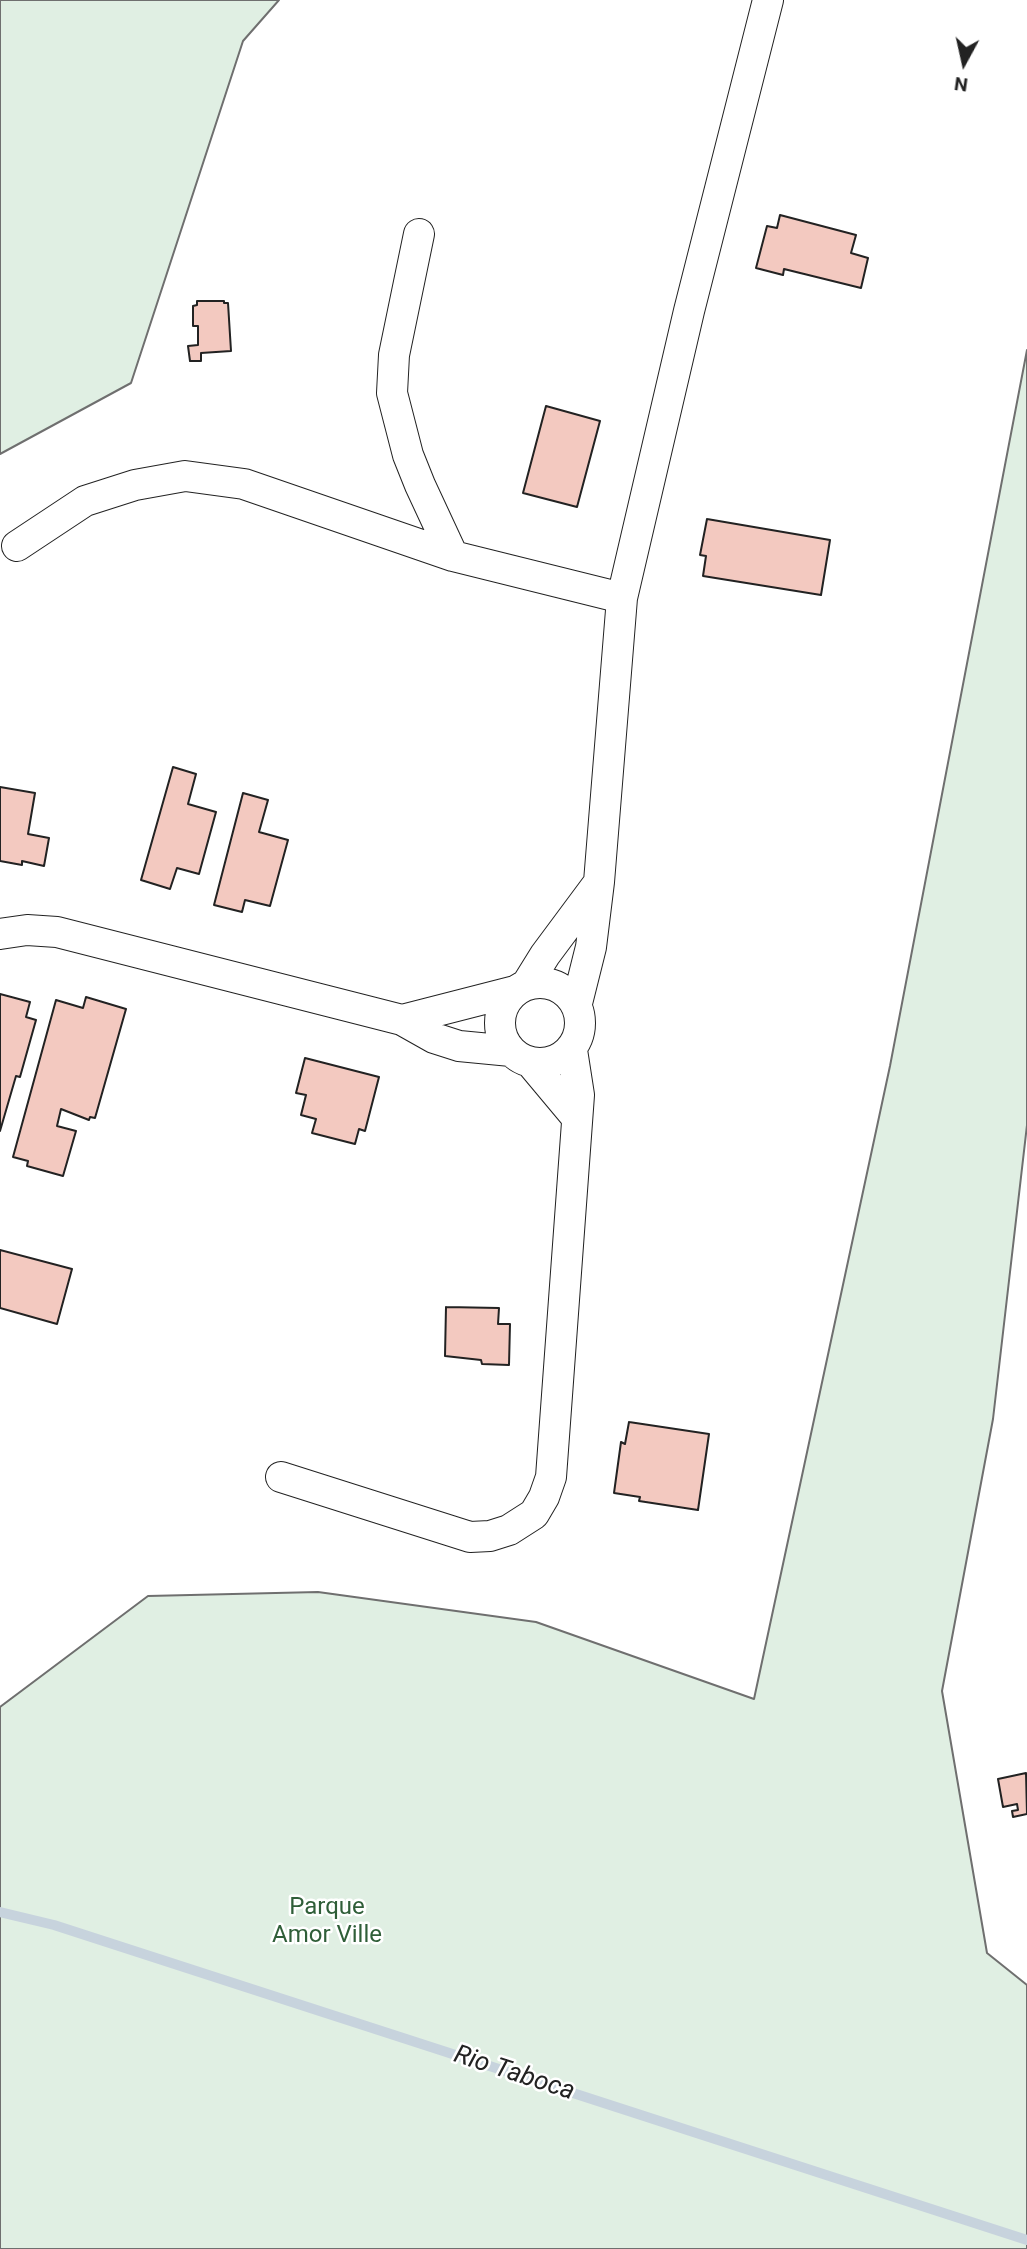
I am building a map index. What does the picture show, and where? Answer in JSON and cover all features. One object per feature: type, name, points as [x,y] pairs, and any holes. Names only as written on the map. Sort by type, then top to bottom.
[{"type":"street","points":[[281,1477],[470,1537],[490,1536],[509,1530],[534,1514],[551,1477],[579,1095],[572,1050],[581,1027],[577,1003],[591,947],[599,882],[622,598],[689,311],[768,0]]},
{"type":"street","points":[[419,234],[394,355],[393,393],[408,454],[453,556]]},
{"type":"street","points":[[17,545],[85,500],[135,485],[186,476],[244,485],[453,556],[622,598]]},
{"type":"street","points":[[577,1118],[502,1037],[500,1020],[504,1004],[521,988],[599,882]]},
{"type":"street","points":[[0,934],[27,930],[57,932],[402,1020],[434,1038],[459,1046],[553,1062],[572,1050]]},
{"type":"street","points":[[402,1020],[546,983],[564,989],[577,1003]]},
{"type":"green space","points":[[0,0],[279,0],[243,41],[131,383],[0,454]]},
{"type":"green space","name":"Parque Amor Ville","points":[[1027,350],[1027,1125],[993,1419],[942,1691],[987,1953],[1027,1985],[1027,2249],[0,2249],[0,1707],[148,1596],[318,1592],[536,1622],[754,1699],[890,1066]]},
{"type":"building","points":[[780,215],[856,235],[851,253],[868,258],[861,288],[784,269],[783,275],[756,268],[767,226],[777,228]]},
{"type":"building","points":[[197,301],[228,303],[231,351],[201,353],[201,361],[190,361],[188,346],[198,345],[198,326],[193,326],[193,306],[197,305]]},
{"type":"building","points":[[546,406],[600,421],[577,507],[523,493]]},
{"type":"building","points":[[707,519],[830,540],[821,595],[703,576],[706,556],[700,555]]},
{"type":"building","points":[[173,767],[196,774],[188,804],[216,812],[199,874],[177,868],[170,889],[141,880]]},
{"type":"building","points":[[0,787],[35,793],[28,834],[49,838],[44,866],[22,861],[22,865],[0,861]]},
{"type":"building","points":[[243,793],[268,800],[259,832],[288,840],[270,906],[245,900],[242,912],[214,905]]},
{"type":"building","points":[[0,994],[30,1002],[26,1017],[36,1020],[20,1077],[16,1076],[0,1131]]},
{"type":"building","points":[[86,997],[126,1009],[95,1118],[90,1117],[89,1120],[61,1109],[57,1126],[76,1131],[63,1176],[27,1166],[28,1161],[13,1157],[56,1000],[83,1008]]},
{"type":"building","points":[[305,1058],[379,1077],[365,1131],[359,1129],[355,1144],[312,1133],[316,1119],[301,1115],[306,1095],[296,1093]]},
{"type":"building","points":[[0,1250],[72,1269],[57,1324],[0,1308]]},
{"type":"building","points":[[446,1307],[499,1308],[498,1324],[510,1324],[509,1365],[482,1364],[481,1360],[445,1356]]},
{"type":"building","points":[[629,1422],[709,1434],[698,1510],[639,1501],[640,1497],[614,1493],[621,1442],[625,1444]]},
{"type":"building","points":[[1026,1773],[1027,1814],[1013,1817],[1012,1811],[1018,1810],[1017,1804],[1003,1807],[998,1779]]},
{"type":"waterway","name":"Rio Taboca","points":[[0,1912],[54,1925],[1027,2240]]}]
